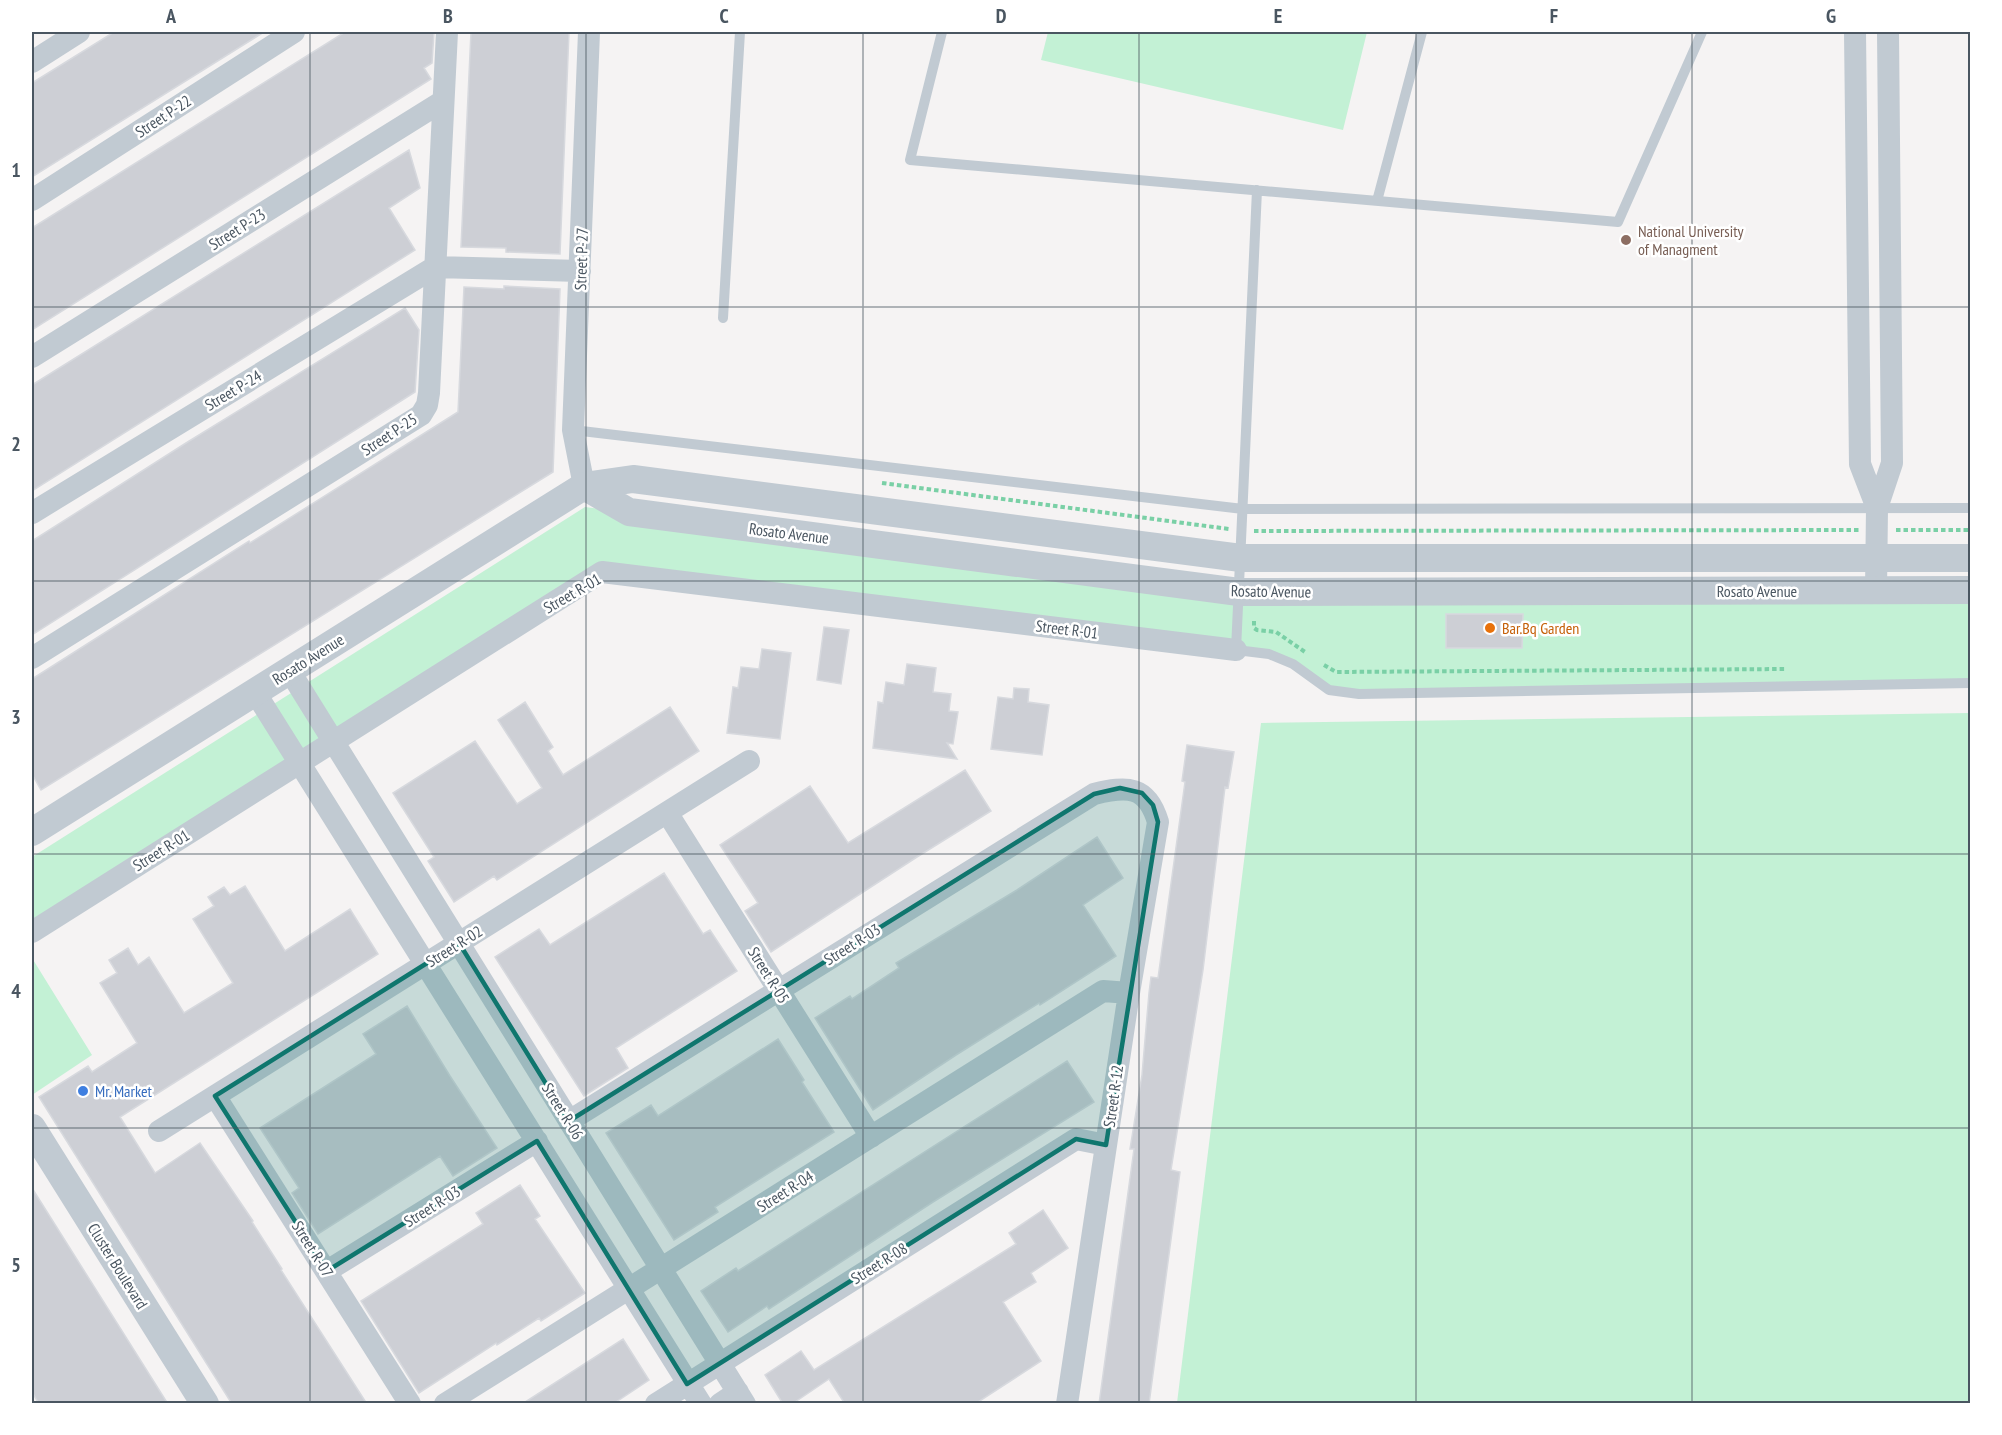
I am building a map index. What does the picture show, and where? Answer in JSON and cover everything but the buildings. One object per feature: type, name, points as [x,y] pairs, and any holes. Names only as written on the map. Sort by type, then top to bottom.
[{"type":"street","points":[[32,62],[79,32]]},
{"type":"street","name":"Street P-22","points":[[32,200],[294,32]]},
{"type":"street","name":"Street P-25","points":[[32,658],[421,415],[427,405],[429,393],[447,32]]},
{"type":"street","name":"Street P-27","points":[[584,486],[573,430],[588,32]]},
{"type":"street","points":[[1855,32],[1860,464],[1877,508]]},
{"type":"street","points":[[1876,591],[1877,508],[1892,463],[1888,32]]},
{"type":"street","name":"Street P-23","points":[[32,357],[443,101]]},
{"type":"street","points":[[435,267],[580,271]]},
{"type":"street","name":"Street P-24","points":[[32,513],[435,267]]},
{"type":"street","name":"Rosato Avenue","points":[[32,829],[584,486],[633,479],[1240,558],[1971,558]]},
{"type":"street","name":"Rosato Avenue","points":[[584,486],[629,512],[1239,592],[1971,590]]},
{"type":"street","name":"Street R-01","points":[[32,932],[602,572],[1236,650]]},
{"type":"street","name":"Street R-06","points":[[289,670],[720,1363],[734,1400]]},
{"type":"street","points":[[255,692],[701,1404]]},
{"type":"street","name":"Street R-02","points":[[159,1131],[749,762]]},
{"type":"street","name":"Street R-03","points":[[569,1120],[1094,794],[1120,788],[1142,793]]},
{"type":"street","name":"Street R-12","points":[[1067,1404],[1129,993],[1158,822],[1153,805],[1142,793]]},
{"type":"street","name":"Street R-05","points":[[668,814],[871,1137]]},
{"type":"street","name":"Street R-04","points":[[445,1404],[1103,991],[1129,993]]},
{"type":"street","name":"Street R-07","points":[[215,1096],[410,1404]]},
{"type":"street","name":"Cluster Boulevard","points":[[32,1128],[205,1404]]},
{"type":"street","name":"Street R-08","points":[[656,1404],[1076,1139],[1106,1145]]},
{"type":"street","name":"Street R-03","points":[[327,1271],[537,1141]]},
{"type":"lane","points":[[723,318],[740,32]]},
{"type":"lane","points":[[942,32],[910,160],[1618,222],[1702,32]]},
{"type":"lane","points":[[1377,201],[1422,32]]},
{"type":"lane","points":[[1257,190],[1236,650],[1269,654],[1293,664],[1329,690],[1359,694],[1971,683]]},
{"type":"lane","points":[[573,430],[1243,509],[1971,508]]},
{"type":"path","points":[[1254,618],[1254,628],[1276,632],[1311,656]]},
{"type":"path","points":[[1318,662],[1336,672],[1793,669]]},
{"type":"highlighted area","points":[[1120,788],[1142,793],[1153,805],[1158,822],[1106,1145],[1076,1139],[687,1384],[537,1141],[327,1271],[215,1096],[459,943],[569,1121],[1094,794]]},
{"type":"green space","points":[[1048,32],[1367,32],[1343,130],[1041,60]]},
{"type":"green space","points":[[585,507],[1239,592],[1970,590],[1970,683],[1329,690],[1269,654],[602,572],[32,932],[32,857]]},
{"type":"green space","points":[[1970,713],[1970,1403],[1177,1403],[1261,723]]},
{"type":"green space","points":[[32,958],[92,1055],[32,1095]]},
{"type":"place","name":"National University of Managment","points":[[1626,240]]},
{"type":"place","name":"Bar.Bq Garden","points":[[1490,628]]},
{"type":"place","name":"Mr. Market","points":[[83,1091]]}]
